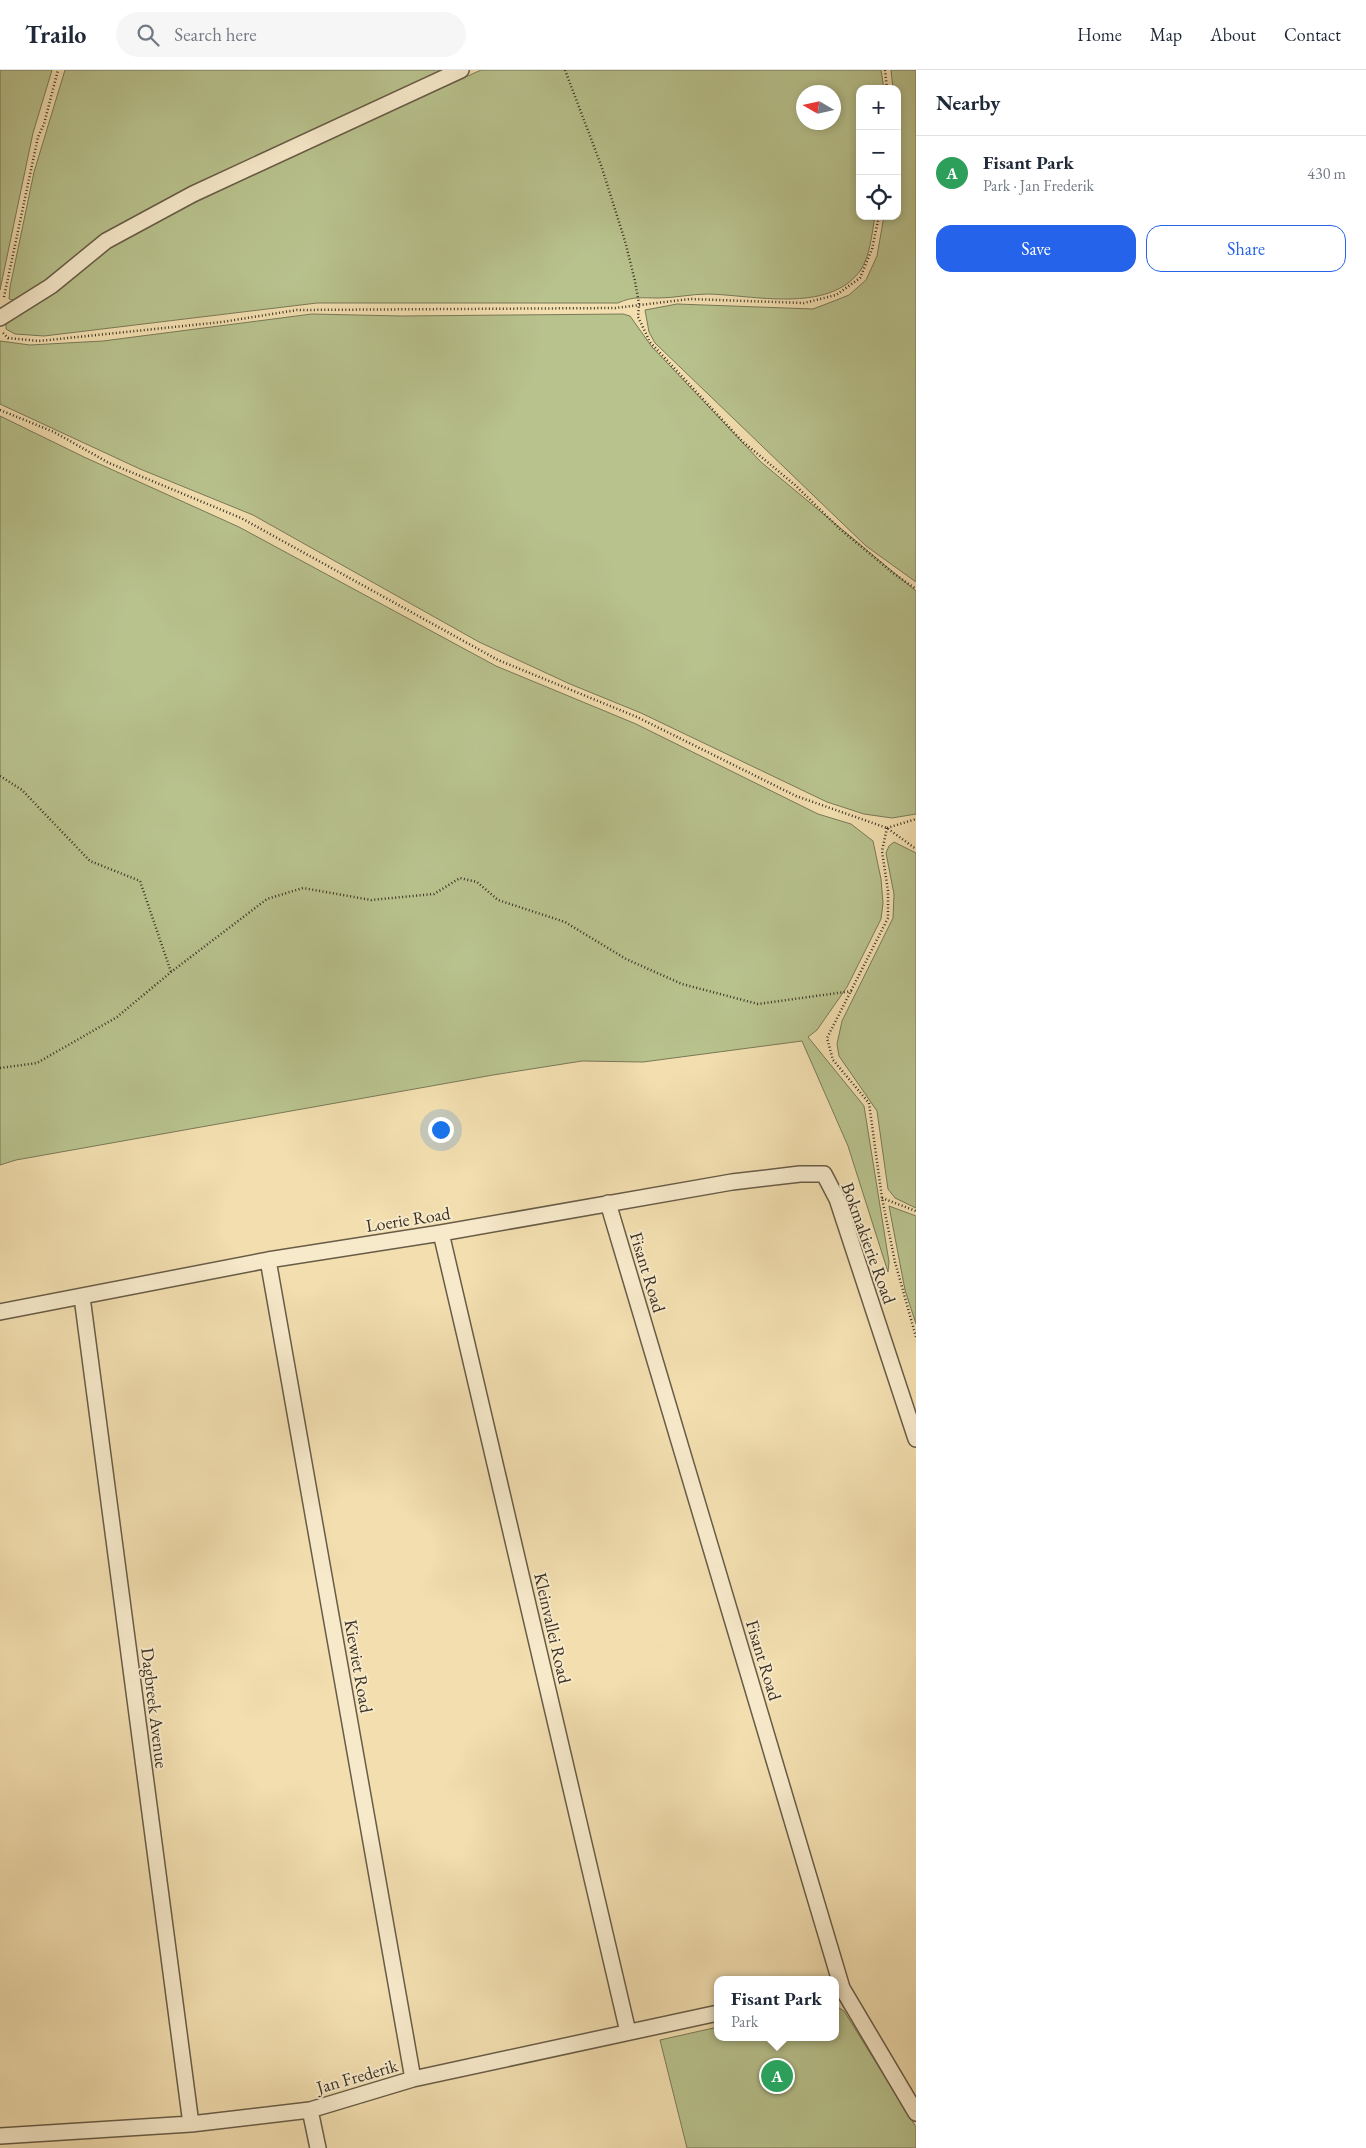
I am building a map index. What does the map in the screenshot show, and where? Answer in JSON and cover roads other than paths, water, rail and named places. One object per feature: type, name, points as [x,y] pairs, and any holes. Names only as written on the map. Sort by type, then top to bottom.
[{"type":"street","points":[[1,312],[51,286],[106,241],[185,198],[461,70]]},
{"type":"street","name":"Loerie Road","points":[[0,1312],[268,1260],[441,1233],[732,1182],[800,1174],[824,1174]]},
{"type":"street","name":"Bokmakierie Road","points":[[824,1174],[837,1199],[916,1439]]},
{"type":"street","name":"Fisant Road","points":[[608,1203],[835,1976]]},
{"type":"street","name":"Kleinvallei Road","points":[[441,1233],[628,2032]]},
{"type":"street","name":"Kiewiet Road","points":[[268,1260],[414,2079]]},
{"type":"street","name":"Dagbreek Avenue","points":[[82,1297],[191,2124]]},
{"type":"street","name":"Fisant Road","points":[[839,1989],[916,2113]]},
{"type":"street","name":"Jan Frederik","points":[[0,2136],[191,2124],[310,2110],[414,2079],[714,2014]]},
{"type":"street","points":[[310,2110],[318,2148]]},
{"type":"place","name":"Fisant Park","points":[[777,2076]]}]
